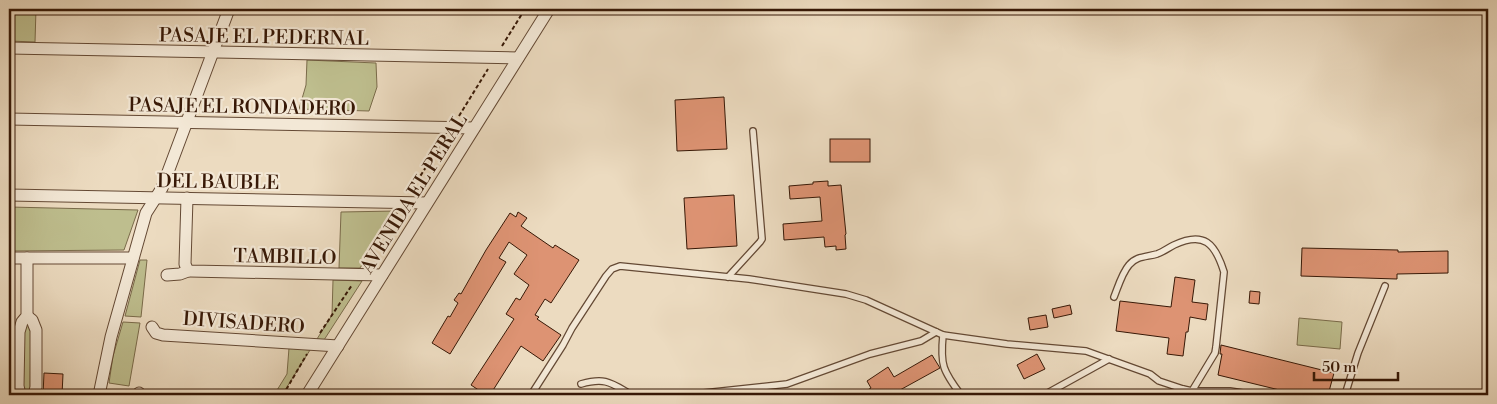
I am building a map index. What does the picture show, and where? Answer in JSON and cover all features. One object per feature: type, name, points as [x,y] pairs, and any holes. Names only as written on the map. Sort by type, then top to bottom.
[{"type":"street","points":[[99,395],[111,337],[146,212],[162,188],[230,9]]},
{"type":"street","name":"AVENIDA EL PERAL","points":[[307,395],[549,9]]},
{"type":"street","name":"PASAJE EL PEDERNAL","points":[[9,48],[518,58]]},
{"type":"street","name":"PASAJE EL RONDADERO","points":[[9,119],[474,128]]},
{"type":"street","name":"DEL BAUBLE","points":[[9,195],[427,203]]},
{"type":"street","points":[[187,198],[185,264],[188,271]]},
{"type":"street","points":[[9,258],[133,258]]},
{"type":"street","points":[[20,395],[18,386],[19,332],[22,322],[27,316],[28,258]]},
{"type":"street","name":"TAMBILLO","points":[[167,275],[188,271],[382,275]]},
{"type":"street","points":[[27,316],[32,320],[36,330],[36,387],[34,395]]},
{"type":"street","name":"DIVISADERO","points":[[152,327],[156,333],[163,335],[338,346]]},
{"type":"lane","points":[[728,277],[762,239],[753,131]]},
{"type":"lane","points":[[1114,297],[1127,267],[1138,258],[1159,254],[1184,240],[1198,238],[1211,244],[1221,260],[1224,272],[1216,346],[1215,353],[1192,391]]},
{"type":"lane","points":[[531,395],[600,285],[616,266],[728,277],[846,294],[866,300],[943,335],[1007,344],[1080,350],[1150,374],[1159,381],[1183,389],[1192,391],[1230,391],[1256,395]]},
{"type":"lane","points":[[1345,395],[1358,353],[1385,286]]},
{"type":"lane","points":[[685,395],[787,384],[870,354],[921,341],[936,332]]},
{"type":"lane","points":[[943,335],[941,349],[943,368],[961,395]]},
{"type":"lane","points":[[1044,395],[1109,359]]},
{"type":"lane","points":[[581,384],[603,380],[632,395]]},
{"type":"lane","points":[[1178,395],[1183,389]]},
{"type":"green space","points":[[9,9],[36,9],[35,42],[9,41]]},
{"type":"green space","points":[[307,60],[376,63],[377,87],[369,111],[299,109],[306,85]]},
{"type":"green space","points":[[9,207],[138,210],[124,250],[9,251]]},
{"type":"green space","points":[[396,211],[360,268],[339,268],[341,212]]},
{"type":"green space","points":[[140,260],[147,260],[141,317],[125,316]]},
{"type":"green space","points":[[333,280],[362,281],[324,340],[317,339],[332,315]]},
{"type":"green space","points":[[1299,318],[1342,322],[1340,349],[1297,345]]},
{"type":"green space","points":[[123,322],[140,323],[129,386],[109,383],[113,356]]},
{"type":"green space","points":[[28,323],[31,329],[30,393],[26,395],[23,390],[24,330]]},
{"type":"green space","points":[[289,348],[310,350],[282,395],[274,395],[287,374]]},
{"type":"building","points":[[724,97],[727,149],[677,151],[675,100]]},
{"type":"building","points":[[830,139],[870,139],[870,162],[830,162]]},
{"type":"building","points":[[828,181],[828,186],[841,185],[846,249],[836,250],[836,246],[825,247],[824,237],[784,240],[783,224],[822,221],[820,197],[790,199],[789,186]]},
{"type":"building","points":[[734,195],[737,246],[687,249],[684,198]]},
{"type":"building","points":[[518,212],[527,218],[521,226],[553,248],[555,245],[579,260],[551,303],[545,299],[535,315],[539,317],[537,319],[561,335],[543,361],[521,346],[490,395],[486,395],[471,385],[514,319],[506,314],[516,298],[520,300],[529,285],[514,274],[527,255],[509,242],[499,258],[506,262],[450,354],[432,343],[458,303],[454,300],[459,293],[461,294],[510,213],[516,217]]},
{"type":"building","points":[[1302,248],[1398,250],[1398,252],[1448,251],[1448,273],[1397,274],[1397,279],[1301,276]]},
{"type":"building","points":[[1175,277],[1195,280],[1192,302],[1208,304],[1206,320],[1190,317],[1183,356],[1167,354],[1169,338],[1116,331],[1120,301],[1171,307]]},
{"type":"building","points":[[1250,291],[1260,292],[1259,304],[1249,303]]},
{"type":"building","points":[[1070,305],[1072,314],[1054,318],[1052,309]]},
{"type":"building","points":[[1046,315],[1048,327],[1030,330],[1028,318]]},
{"type":"building","points":[[1221,345],[1334,373],[1328,395],[1300,395],[1218,375],[1222,354],[1220,354]]},
{"type":"building","points":[[1037,354],[1045,369],[1024,379],[1017,365]]},
{"type":"building","points":[[932,355],[940,368],[900,390],[903,395],[859,395],[871,388],[867,381],[888,367],[894,377]]},
{"type":"building","points":[[44,373],[63,374],[62,395],[43,395]]},
{"type":"waterway","points":[[1488,18],[1488,31]]}]
